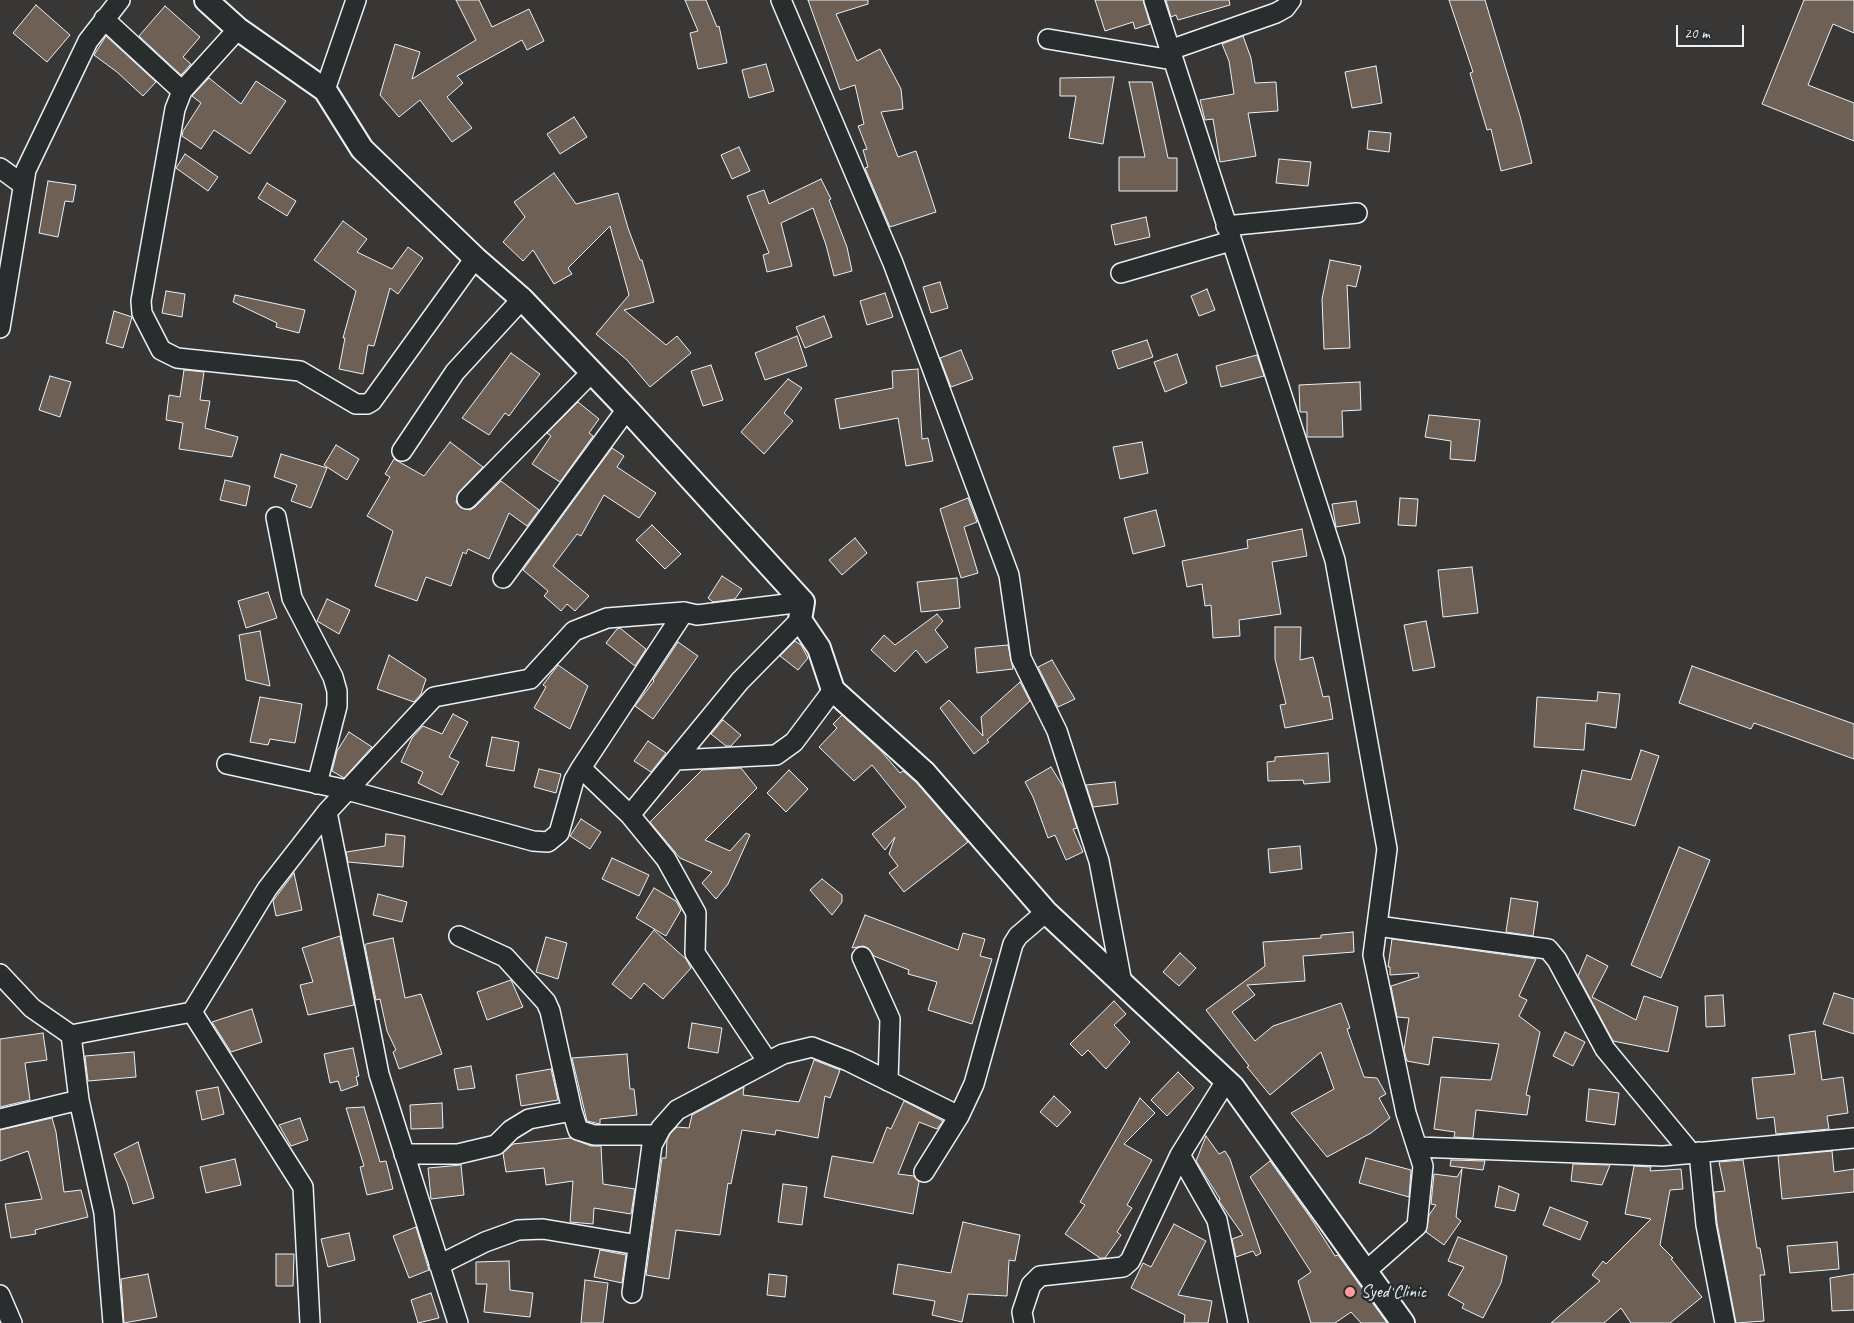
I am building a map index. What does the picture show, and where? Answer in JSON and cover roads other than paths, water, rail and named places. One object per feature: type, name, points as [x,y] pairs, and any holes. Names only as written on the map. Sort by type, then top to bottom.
[{"type":"street","points":[[0,328],[22,184],[35,148],[88,42],[120,0]]},
{"type":"street","points":[[206,0],[238,28],[325,90],[362,149],[475,258],[522,299],[627,409],[802,611],[833,690],[925,773],[1046,912],[1226,1081],[1403,1323]]},
{"type":"street","points":[[325,90],[356,0]]},
{"type":"street","points":[[780,0],[893,263],[1009,575],[1021,658],[1057,731],[1100,861],[1122,983]]},
{"type":"street","points":[[1154,0],[1228,234],[1335,560],[1387,849],[1374,955],[1406,1113],[1423,1166],[1417,1226],[1366,1271]]},
{"type":"street","points":[[1048,38],[1171,55],[1276,13],[1286,8],[1292,0]]},
{"type":"street","points":[[104,19],[182,91]]},
{"type":"street","points":[[238,28],[182,91],[175,109],[141,301],[142,313],[161,350],[177,358],[300,371],[356,404],[367,404],[372,401],[475,258]]},
{"type":"street","points":[[0,168],[22,184]]},
{"type":"street","points":[[1121,273],[1228,234],[1357,214]]},
{"type":"street","points":[[402,451],[455,372],[522,299]]},
{"type":"street","points":[[467,499],[592,372]]},
{"type":"street","points":[[503,578],[627,409]]},
{"type":"street","points":[[276,517],[292,598],[333,676],[337,691],[337,706],[317,784]]},
{"type":"street","points":[[0,974],[32,1008],[71,1035],[192,1012],[267,889],[327,812],[434,697],[530,678],[574,631],[607,618],[684,612],[697,615],[802,611]]},
{"type":"street","points":[[630,815],[740,681],[802,611]]},
{"type":"street","points":[[227,764],[347,790],[540,843],[554,839],[559,833],[574,780],[684,612]]},
{"type":"street","points":[[676,760],[776,755],[794,742],[833,690]]},
{"type":"street","points":[[581,768],[630,815],[662,852],[696,913],[695,953],[768,1062]]},
{"type":"street","points":[[327,812],[379,1074],[458,1323]]},
{"type":"street","points":[[924,1172],[958,1116],[976,1078],[1013,944],[1018,936],[1046,912]]},
{"type":"street","points":[[1377,926],[1548,949],[1557,960],[1605,1049],[1695,1153],[1704,1216],[1725,1323]]},
{"type":"street","points":[[459,936],[505,957],[546,1002],[550,1011],[578,1130],[585,1134],[658,1131]]},
{"type":"street","points":[[862,957],[890,1019],[888,1081]]},
{"type":"street","points":[[192,1012],[303,1187],[310,1323]]},
{"type":"street","points":[[71,1035],[79,1100],[104,1213],[114,1323]]},
{"type":"street","points":[[632,1292],[652,1145],[658,1131],[675,1112],[783,1054],[812,1047],[888,1081],[958,1116]]},
{"type":"street","points":[[1024,1323],[1022,1312],[1032,1285],[1040,1276],[1123,1267],[1130,1261],[1180,1155],[1226,1081]]},
{"type":"street","points":[[0,1119],[79,1100]]},
{"type":"street","points":[[404,1154],[458,1154],[496,1145],[512,1130],[529,1119],[572,1111]]},
{"type":"street","points":[[1417,1147],[1658,1156],[1854,1138]]},
{"type":"street","points":[[1180,1155],[1217,1220],[1238,1323]]},
{"type":"street","points":[[439,1265],[485,1242],[518,1230],[543,1229],[638,1245]]},
{"type":"street","points":[[0,1295],[12,1323]]},
{"type":"street","points":[[1222,1323],[1234,1301]]},
{"type":"place","name":"Syed Clinic","points":[[1350,1292]]}]
